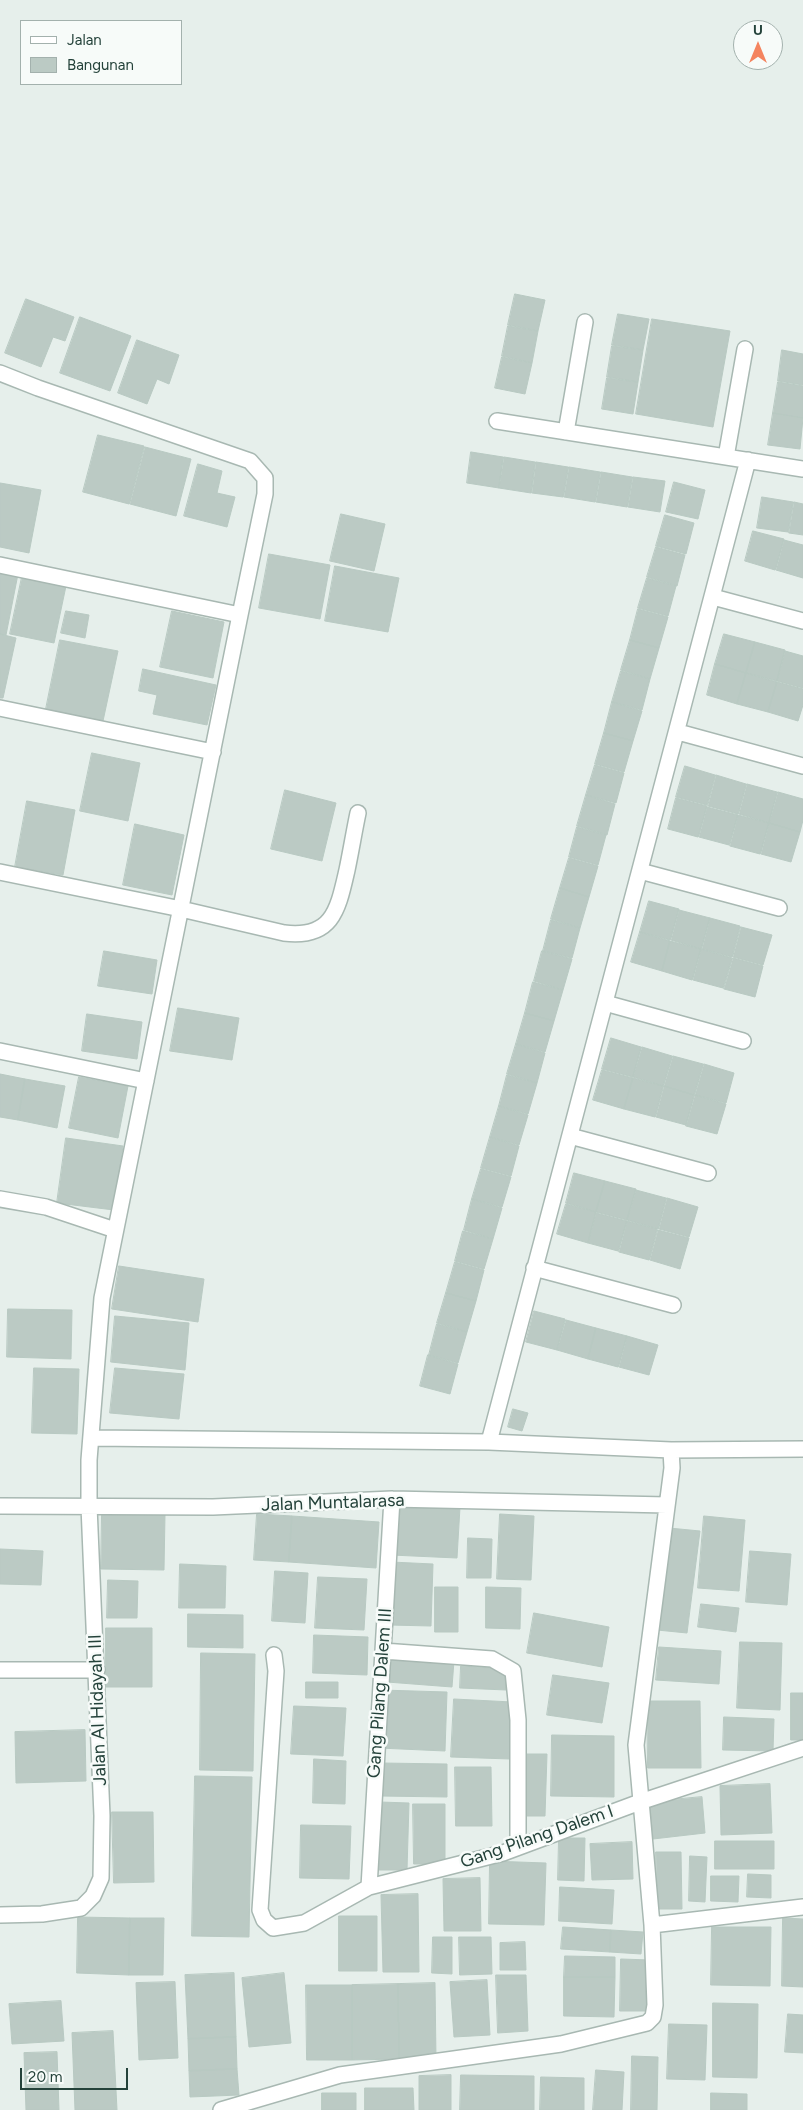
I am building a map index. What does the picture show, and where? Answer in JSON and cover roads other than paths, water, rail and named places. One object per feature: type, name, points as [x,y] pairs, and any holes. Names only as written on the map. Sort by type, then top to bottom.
[{"type":"street","points":[[566,432],[585,322]]},
{"type":"street","points":[[726,457],[745,349]]},
{"type":"street","name":"Jalan Al Hidayah III","points":[[0,373],[38,388],[250,461],[265,478],[265,494],[102,1298],[89,1460],[102,1816],[101,1878],[94,1896],[81,1908],[42,1914],[0,1915]]},
{"type":"street","points":[[498,421],[803,469]]},
{"type":"street","points":[[489,1442],[678,732],[748,460]]},
{"type":"street","points":[[0,565],[240,615]]},
{"type":"street","points":[[713,598],[803,621]]},
{"type":"street","points":[[0,708],[212,752]]},
{"type":"street","points":[[678,732],[803,766]]},
{"type":"street","points":[[0,872],[181,909],[284,934],[301,935],[317,929],[330,920],[339,905],[358,813]]},
{"type":"street","points":[[640,871],[779,908]]},
{"type":"street","points":[[605,1003],[743,1041]]},
{"type":"street","points":[[0,1051],[146,1081]]},
{"type":"street","points":[[570,1136],[708,1173]]},
{"type":"street","points":[[0,1199],[46,1207],[115,1230]]},
{"type":"street","points":[[534,1268],[673,1305]]},
{"type":"street","points":[[91,1438],[489,1442],[671,1450],[803,1449]]},
{"type":"street","points":[[221,2110],[340,2075],[561,2044],[647,2023],[653,2017],[655,2005],[652,1925],[636,1745],[672,1468],[671,1450]]},
{"type":"street","name":"Jalan Muntalarasa","points":[[0,1506],[89,1500],[212,1507],[392,1499],[668,1500]]},
{"type":"street","name":"Gang Pilang Dalem III","points":[[369,1887],[392,1499]]},
{"type":"street","points":[[383,1651],[492,1659],[513,1671],[518,1720],[518,1847]]},
{"type":"street","name":"Gang Pilang Dalem I","points":[[274,1654],[276,1671],[260,1910],[264,1920],[273,1928],[304,1923],[369,1887],[503,1853],[640,1802],[803,1748]]},
{"type":"street","points":[[0,1670],[97,1670]]},
{"type":"street","points":[[652,1925],[803,1907]]}]
